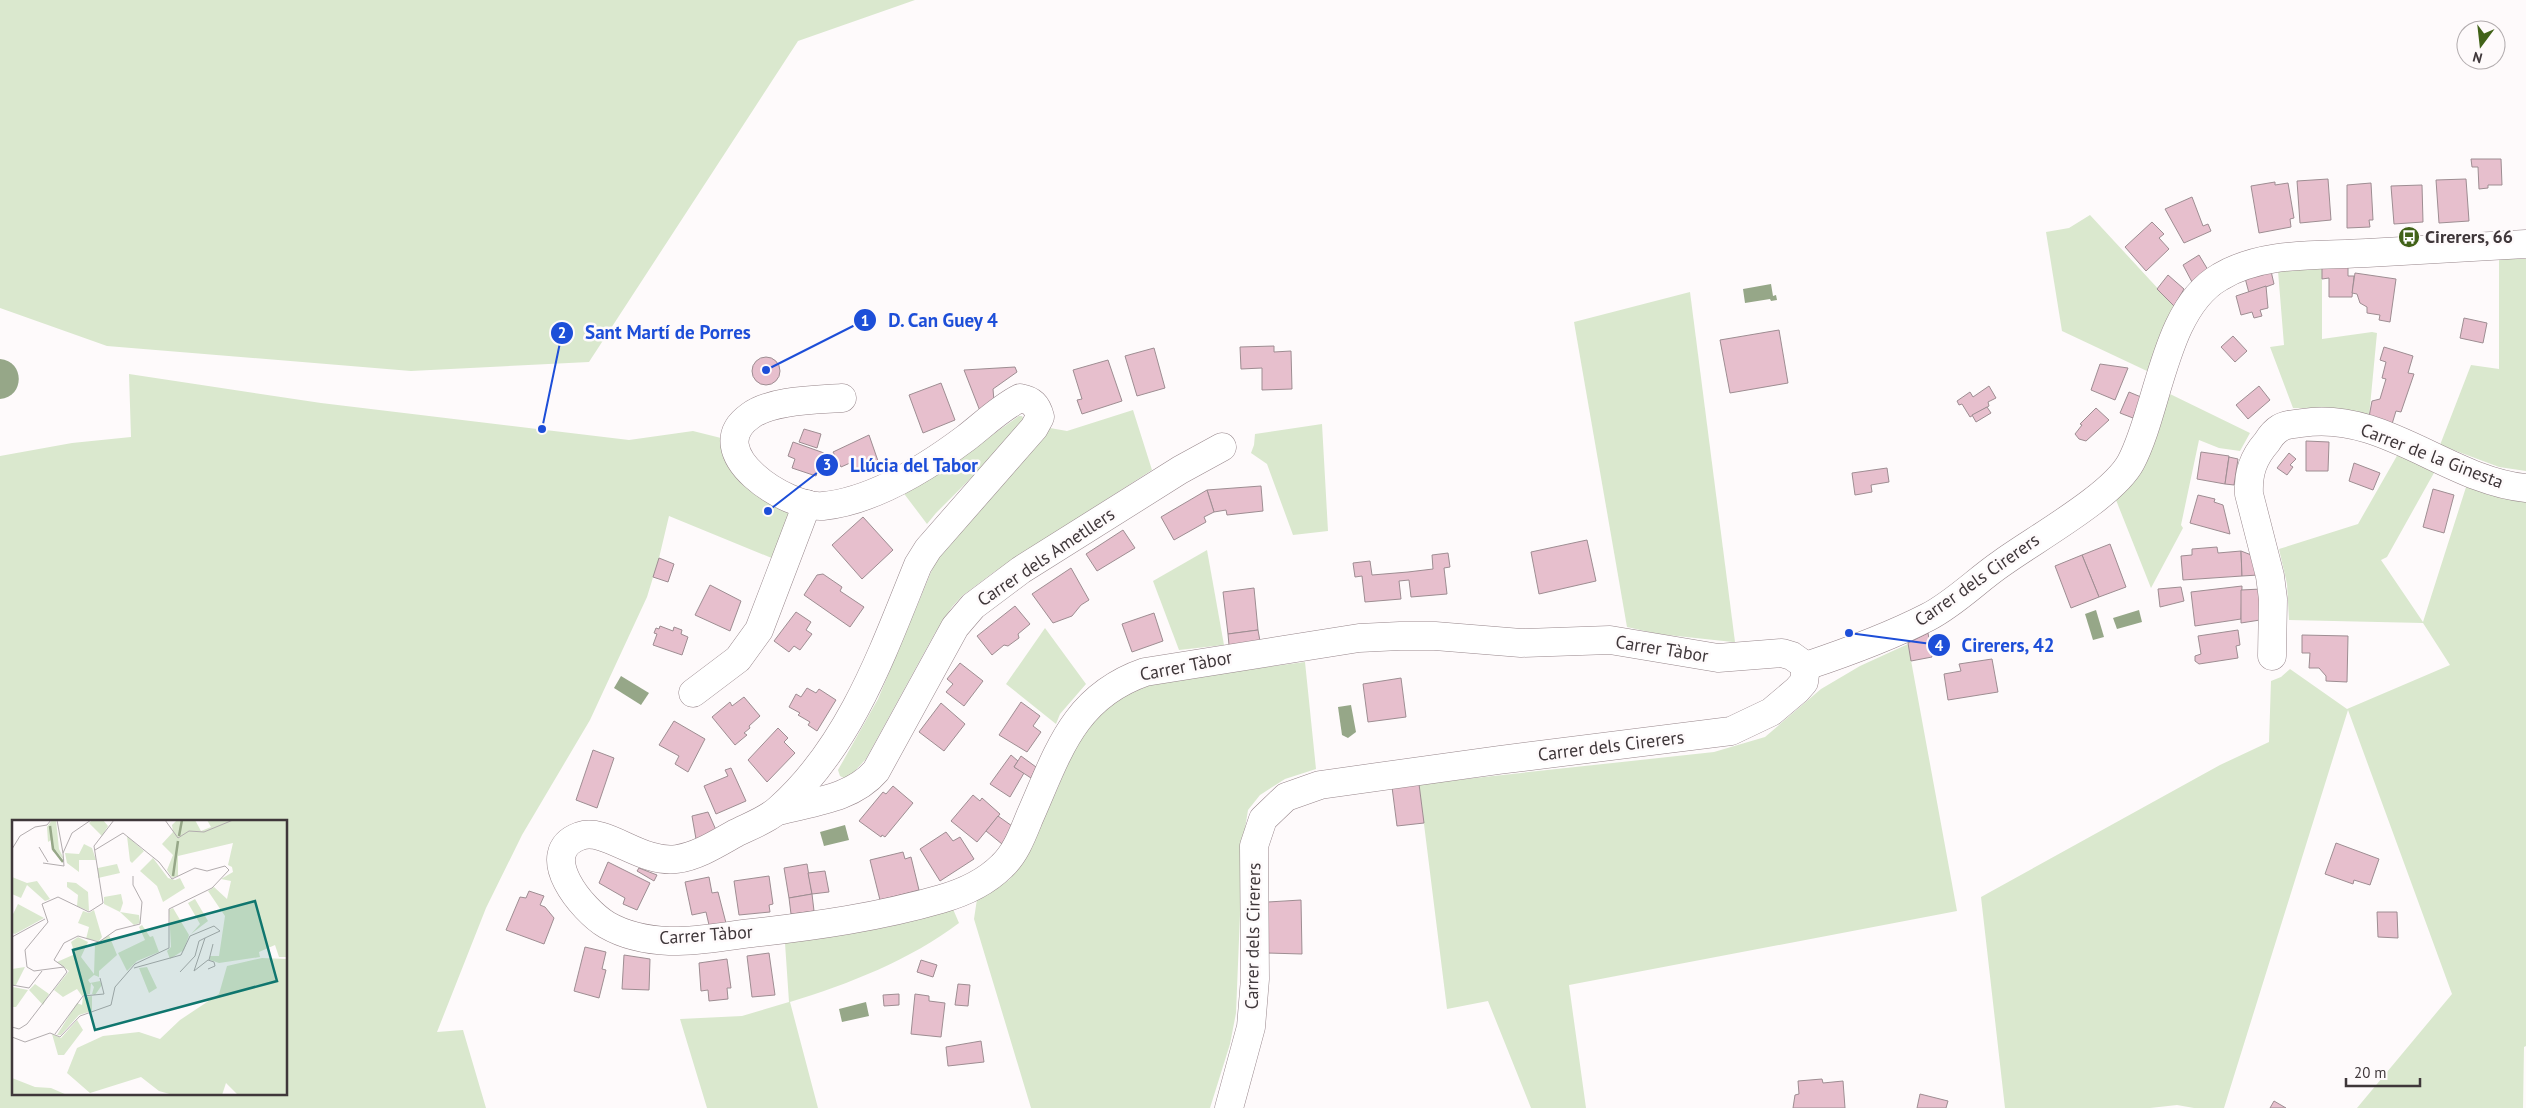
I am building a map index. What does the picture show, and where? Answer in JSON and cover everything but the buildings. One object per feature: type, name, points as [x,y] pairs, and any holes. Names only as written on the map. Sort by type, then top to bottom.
[{"type":"street","name":"Carrer dels Cirerers","points":[[1229,1108],[1251,1026],[1254,979],[1254,846],[1263,819],[1286,797],[1320,785],[1499,760],[1731,732],[1771,712],[1797,690],[1804,682],[1806,666],[1894,634],[1932,615],[2112,485],[2131,462],[2174,339],[2191,304],[2209,283],[2220,276],[2235,268],[2276,258],[2526,244]]},
{"type":"street","name":"Carrer Tàbor","points":[[842,398],[790,403],[752,414],[746,418],[736,436],[737,453],[752,475],[778,491],[807,504],[822,506],[868,494],[896,481],[953,448],[1012,402],[1020,398],[1028,399],[1038,410],[1040,417],[1034,428],[928,549],[918,565],[868,686],[848,722],[827,755],[778,811],[710,847],[681,858],[666,860],[650,857],[597,834],[585,834],[568,843],[562,853],[564,875],[576,896],[607,925],[637,937],[670,941],[804,927],[866,917],[944,898],[986,878],[1002,866],[1012,854],[1036,805],[1050,767],[1078,718],[1090,704],[1113,685],[1145,672],[1162,668],[1359,638],[1400,636],[1435,636],[1521,643],[1610,640],[1718,658],[1782,653],[1792,656],[1806,666]]},
{"type":"street","name":"Carrer de la Ginesta","points":[[2272,656],[2273,599],[2270,576],[2249,494],[2249,481],[2251,467],[2258,453],[2280,428],[2308,422],[2357,426],[2396,439],[2463,469],[2510,486],[2526,488]]},
{"type":"street","name":"Carrer dels Ametllers","points":[[778,811],[854,791],[867,782],[876,771],[955,627],[973,606],[1021,570],[1180,470],[1222,447]]},
{"type":"street","points":[[693,693],[738,659],[759,630],[807,504]]},
{"type":"shaded area","points":[[0,0],[915,0],[798,41],[589,362],[411,371],[107,346],[0,308]]},
{"type":"shaded area","points":[[2090,215],[2174,306],[2147,371],[2062,331],[2046,232],[2069,228]]},
{"type":"shaded area","points":[[2499,259],[2526,259],[2526,471],[2499,467],[2440,445],[2471,365],[2499,369]]},
{"type":"shaded area","points":[[2322,268],[2322,339],[2372,332],[2377,333],[2369,417],[2319,409],[2293,408],[2270,347],[2284,345],[2278,271]]},
{"type":"shaded area","points":[[1771,284],[1773,296],[1776,295],[1777,300],[1771,301],[1770,299],[1745,303],[1743,289]]},
{"type":"shaded area","points":[[1690,292],[1735,642],[1658,634],[1627,627],[1574,322]]},
{"type":"shaded area","points":[[0,359],[8,361],[14,366],[18,372],[19,379],[18,386],[14,392],[8,397],[0,399]]},
{"type":"shaded area","points":[[129,374],[321,403],[629,440],[693,431],[721,438],[726,457],[789,509],[789,515],[774,559],[669,516],[647,597],[590,720],[522,835],[486,908],[437,1032],[463,1030],[486,1108],[0,1108],[0,456],[72,443],[131,437]]},
{"type":"shaded area","points":[[2170,394],[2250,433],[2240,451],[2219,448],[2199,440],[2181,525],[2183,528],[2151,588],[2116,500],[2138,477]]},
{"type":"shaded area","points":[[1133,410],[1152,470],[994,572],[962,596],[952,607],[935,633],[866,759],[851,775],[844,778],[840,776],[838,770],[878,699],[937,558],[956,532],[1030,454],[1050,428],[1067,431]]},
{"type":"shaded area","points":[[1019,416],[1022,416],[1024,420],[1001,448],[927,524],[902,491],[944,469]]},
{"type":"shaded area","points":[[1322,424],[1328,531],[1293,535],[1267,464],[1251,453],[1255,434]]},
{"type":"shaded area","points":[[2398,454],[2435,471],[2387,557],[2381,560],[2423,622],[2467,484],[2526,499],[2526,1046],[2524,1047],[2523,1108],[2357,1108],[2452,994],[2348,710],[2224,1108],[2194,1108],[2177,1105],[2150,1108],[2005,1108],[1981,897],[2220,765],[2269,742],[2271,681],[2281,677],[2290,669],[2347,709],[2450,665],[2423,623],[2289,620],[2287,584],[2279,549],[2358,524]]},
{"type":"shaded area","points":[[1207,550],[1224,645],[1179,650],[1153,581]]},
{"type":"shaded area","points":[[2096,610],[2104,637],[2093,640],[2085,614]]},
{"type":"shaded area","points":[[2139,610],[2142,622],[2117,629],[2113,618]]},
{"type":"shaded area","points":[[1045,628],[1086,684],[1060,714],[1056,724],[1006,684]]},
{"type":"shaded area","points":[[1908,644],[1957,911],[1569,985],[1586,1108],[1531,1108],[1488,1001],[1447,1009],[1419,784],[1714,752],[1765,737],[1821,689],[1860,666]]},
{"type":"shaded area","points":[[1305,662],[1316,769],[1285,779],[1260,795],[1248,810],[1243,841],[1236,1013],[1230,1044],[1210,1108],[1031,1108],[974,919],[977,899],[1009,880],[1028,855],[1073,753],[1092,720],[1125,693],[1162,680]]},
{"type":"shaded area","points":[[621,676],[649,693],[641,705],[614,688]]},
{"type":"shaded area","points":[[1351,705],[1356,732],[1348,738],[1342,735],[1338,707]]},
{"type":"shaded area","points":[[845,825],[849,840],[824,846],[820,832]]},
{"type":"shaded area","points":[[953,909],[959,923],[900,960],[856,979],[790,1002],[818,1108],[707,1108],[680,1019],[742,1016],[789,1002],[785,943],[888,927]]},
{"type":"shaded area","points":[[866,1002],[869,1016],[842,1022],[839,1009]]},
{"type":"place","name":"Cirerers, 66","points":[[2409,237]]},
{"type":"place","name":"D. Can Guey 4","points":[[766,370]]},
{"type":"place","name":"Sant Martí de Porres","points":[[542,429]]},
{"type":"place","name":"Llúcia del Tabor","points":[[768,511]]},
{"type":"place","name":"Cirerers, 42","points":[[1849,633]]}]
